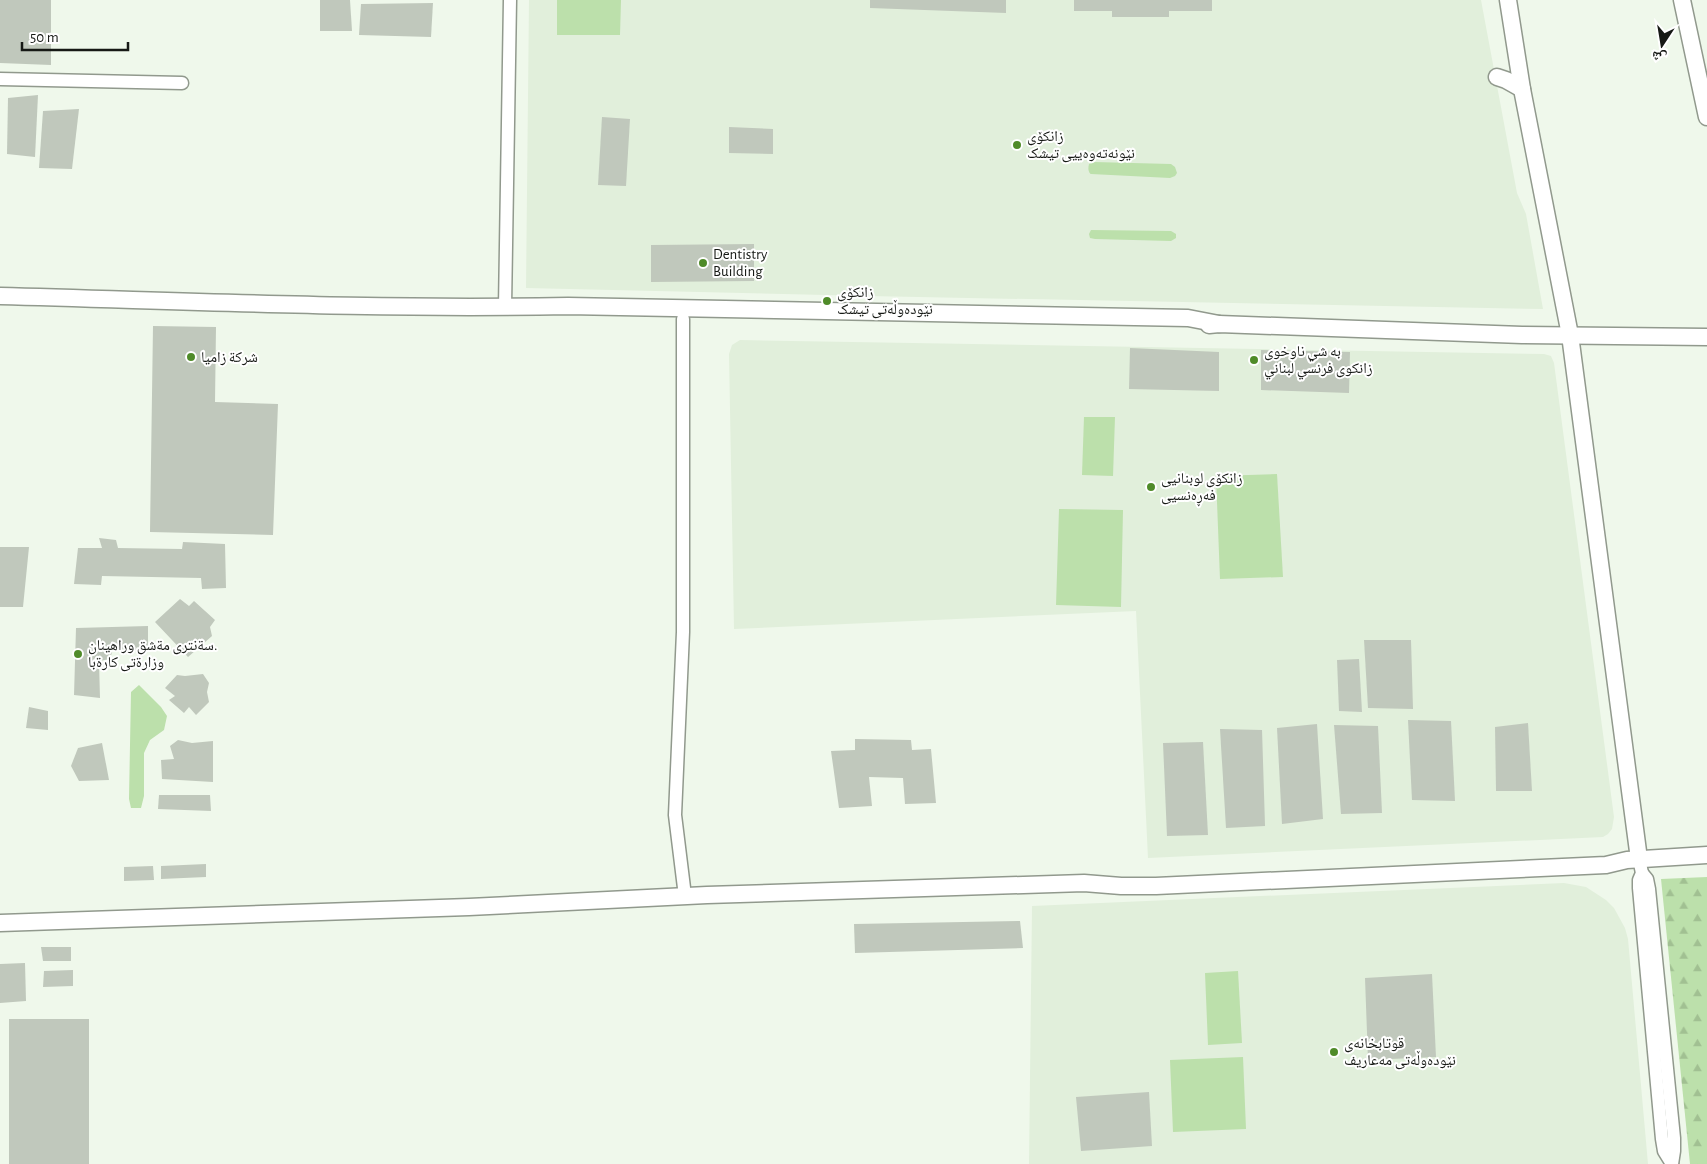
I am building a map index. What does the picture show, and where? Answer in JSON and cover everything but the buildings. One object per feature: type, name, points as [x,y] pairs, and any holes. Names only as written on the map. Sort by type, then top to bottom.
[{"type":"street","points":[[505,307],[510,0]]},
{"type":"street","points":[[1508,0],[1522,89],[1570,335],[1636,864],[1647,879],[1649,889],[1674,1138],[1672,1164]]},
{"type":"street","points":[[1682,0],[1707,117]]},
{"type":"street","points":[[1497,77],[1522,89]]},
{"type":"street","points":[[0,79],[182,83]]},
{"type":"street","points":[[0,296],[505,307],[568,306],[1178,318],[1198,319],[1219,324]]},
{"type":"street","points":[[505,307],[528,313],[552,315],[683,319],[1188,328],[1219,324],[1522,335],[1707,337]]},
{"type":"street","points":[[683,319],[683,632],[675,815],[685,896]]},
{"type":"street","points":[[0,923],[469,907],[685,896],[1084,883],[1118,877],[1154,875],[1463,866],[1608,856],[1636,864],[1707,855]]},
{"type":"shaded area","name":"زانکۆی نێونەتەوەییی تیشک","points":[[529,0],[1481,0],[1517,193],[1526,214],[1543,309],[526,288]]},
{"type":"shaded area","name":"زانکۆی لوبنانیی فەڕەنسیی","points":[[740,340],[1544,354],[1551,356],[1554,363],[1614,817],[1612,829],[1603,837],[1148,858],[1136,611],[734,629],[729,354],[732,345]]},
{"type":"shaded area","name":"قوتابخانەی نێودەوڵەتی مەعاریف","points":[[1564,883],[1586,887],[1606,900],[1614,908],[1625,928],[1628,939],[1648,1164],[1029,1164],[1032,906]]},
{"type":"green space","points":[[557,0],[621,0],[620,35],[557,35]]},
{"type":"green space","points":[[1094,162],[1171,164],[1175,167],[1177,173],[1170,178],[1091,174],[1088,170],[1089,164]]},
{"type":"green space","points":[[1091,230],[1171,231],[1176,234],[1176,238],[1171,241],[1095,239],[1090,238]]},
{"type":"green space","points":[[1084,417],[1115,417],[1113,476],[1082,475]]},
{"type":"green space","points":[[1277,474],[1283,577],[1220,579],[1216,476]]},
{"type":"green space","points":[[1059,509],[1123,510],[1121,607],[1056,605]]},
{"type":"green space","points":[[139,685],[161,707],[167,716],[164,730],[150,740],[144,753],[144,796],[141,808],[131,808],[129,799],[131,692]]},
{"type":"green space","points":[[1707,877],[1707,1164],[1690,1164],[1661,879]]},
{"type":"green space","points":[[1238,971],[1242,1043],[1208,1045],[1205,973]]},
{"type":"green space","points":[[1243,1057],[1246,1129],[1173,1132],[1170,1060]]},
{"type":"place","name":"زانکۆی نێونەتەوەییی تیشک","points":[[1017,145]]},
{"type":"place","name":"Dentistry Building","points":[[703,263]]},
{"type":"place","name":"زانکۆی نێودەوڵەتی تیشک","points":[[827,301]]},
{"type":"place","name":"شركة زاميا","points":[[191,357]]},
{"type":"place","name":"به شي ناوخوى زانكوى فرنسي لبناني","points":[[1254,360]]},
{"type":"place","name":"زانکۆی لوبنانیی فەڕەنسیی","points":[[1151,487]]},
{"type":"place","name":"سةنترى مةشق وراهينان. وزارةتى كارةبا","points":[[78,654]]},
{"type":"place","name":"قوتابخانەی نێودەوڵەتی مەعاریف","points":[[1334,1052]]}]
